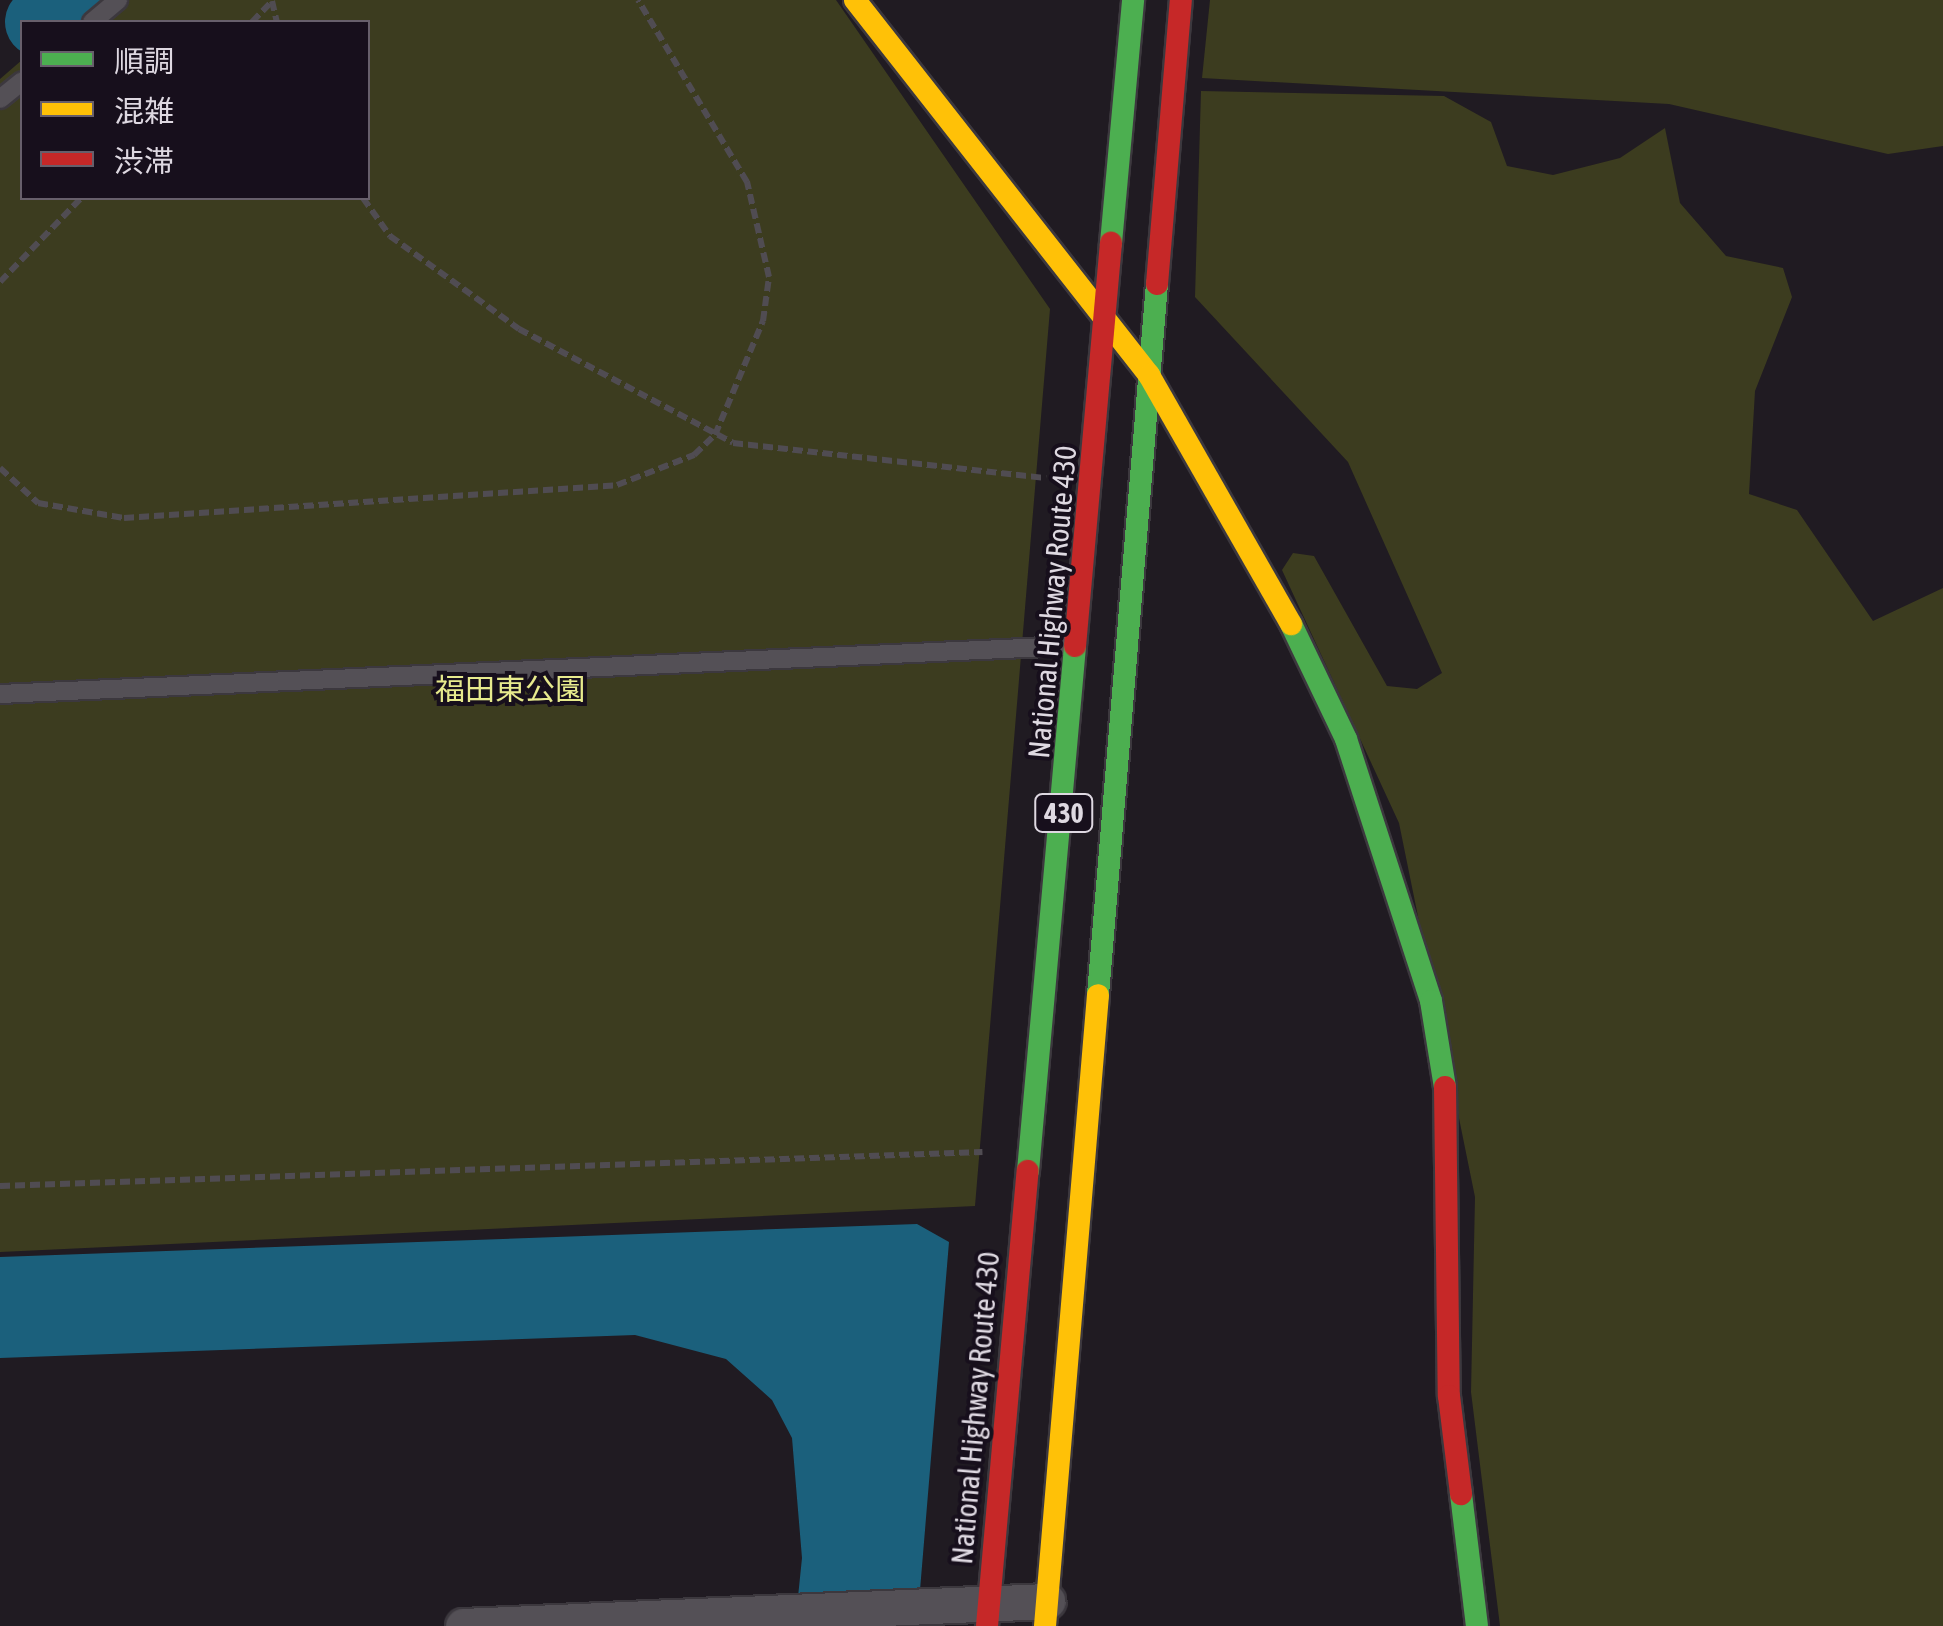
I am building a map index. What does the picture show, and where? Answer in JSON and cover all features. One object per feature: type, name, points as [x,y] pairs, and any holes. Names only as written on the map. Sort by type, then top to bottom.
[{"type":"main road","points":[[855,0],[1148,374],[1308,654],[1346,739],[1430,1002],[1445,1079],[1449,1396],[1478,1626]]},
{"type":"main road","name":"National Highway Route 430","points":[[988,1613],[1080,646],[1133,0]]},
{"type":"main road","name":"430","points":[[1046,1614],[1181,0]]},
{"type":"street","points":[[463,1626],[942,1600],[988,1613],[1046,1614]]},
{"type":"lane","points":[[94,20],[118,0]]},
{"type":"lane","points":[[0,100],[20,82]]},
{"type":"lane","points":[[0,694],[1080,646]]},
{"type":"path","points":[[0,468],[38,503],[124,518],[617,485],[694,455],[715,435],[763,321],[769,277],[748,182],[638,0]]},
{"type":"path","points":[[254,20],[273,1]]},
{"type":"path","points":[[0,282],[80,200]]},
{"type":"path","points":[[364,200],[390,236],[519,329],[715,435],[787,454],[1058,479]]},
{"type":"path","points":[[0,1186],[443,1164],[982,1152]]},
{"type":"green space","name":"福田東公園","points":[[91,0],[836,0],[1050,309],[975,1206],[0,1252],[0,79],[20,62],[20,200],[370,200],[370,20],[67,20]]},
{"type":"green space","points":[[1210,0],[1943,0],[1943,146],[1888,154],[1669,104],[1202,78]]},
{"type":"green space","points":[[1201,91],[1444,96],[1491,122],[1507,166],[1553,175],[1620,158],[1665,128],[1680,203],[1726,256],[1783,268],[1792,297],[1755,391],[1749,494],[1797,510],[1873,621],[1943,588],[1943,1626],[1500,1626],[1471,1392],[1475,1197],[1399,823],[1282,570],[1293,553],[1314,556],[1387,686],[1417,689],[1442,673],[1348,462],[1195,297]]},
{"type":"water","points":[[917,1224],[949,1242],[917,1626],[795,1626],[802,1558],[792,1438],[772,1400],[726,1359],[635,1335],[0,1358],[0,1257]]},
{"type":"waterway","points":[[42,20],[66,0]]},
{"type":"traffic: fast","points":[[1111,243],[1133,0]]},
{"type":"traffic: fast","points":[[1098,995],[1157,284]]},
{"type":"traffic: fast","points":[[1291,624],[1346,739],[1431,1001],[1445,1087]]},
{"type":"traffic: fast","points":[[1028,1171],[1075,646]]},
{"type":"traffic: fast","points":[[1461,1494],[1477,1626]]},
{"type":"traffic: slow","points":[[855,0],[1149,375],[1291,624]]},
{"type":"traffic: slow","points":[[1045,1626],[1098,995]]},
{"type":"traffic: jam","points":[[1157,284],[1181,0]]},
{"type":"traffic: jam","points":[[1075,646],[1111,243]]},
{"type":"traffic: jam","points":[[1445,1087],[1449,1396],[1461,1494]]},
{"type":"traffic: jam","points":[[987,1626],[1028,1171]]}]
